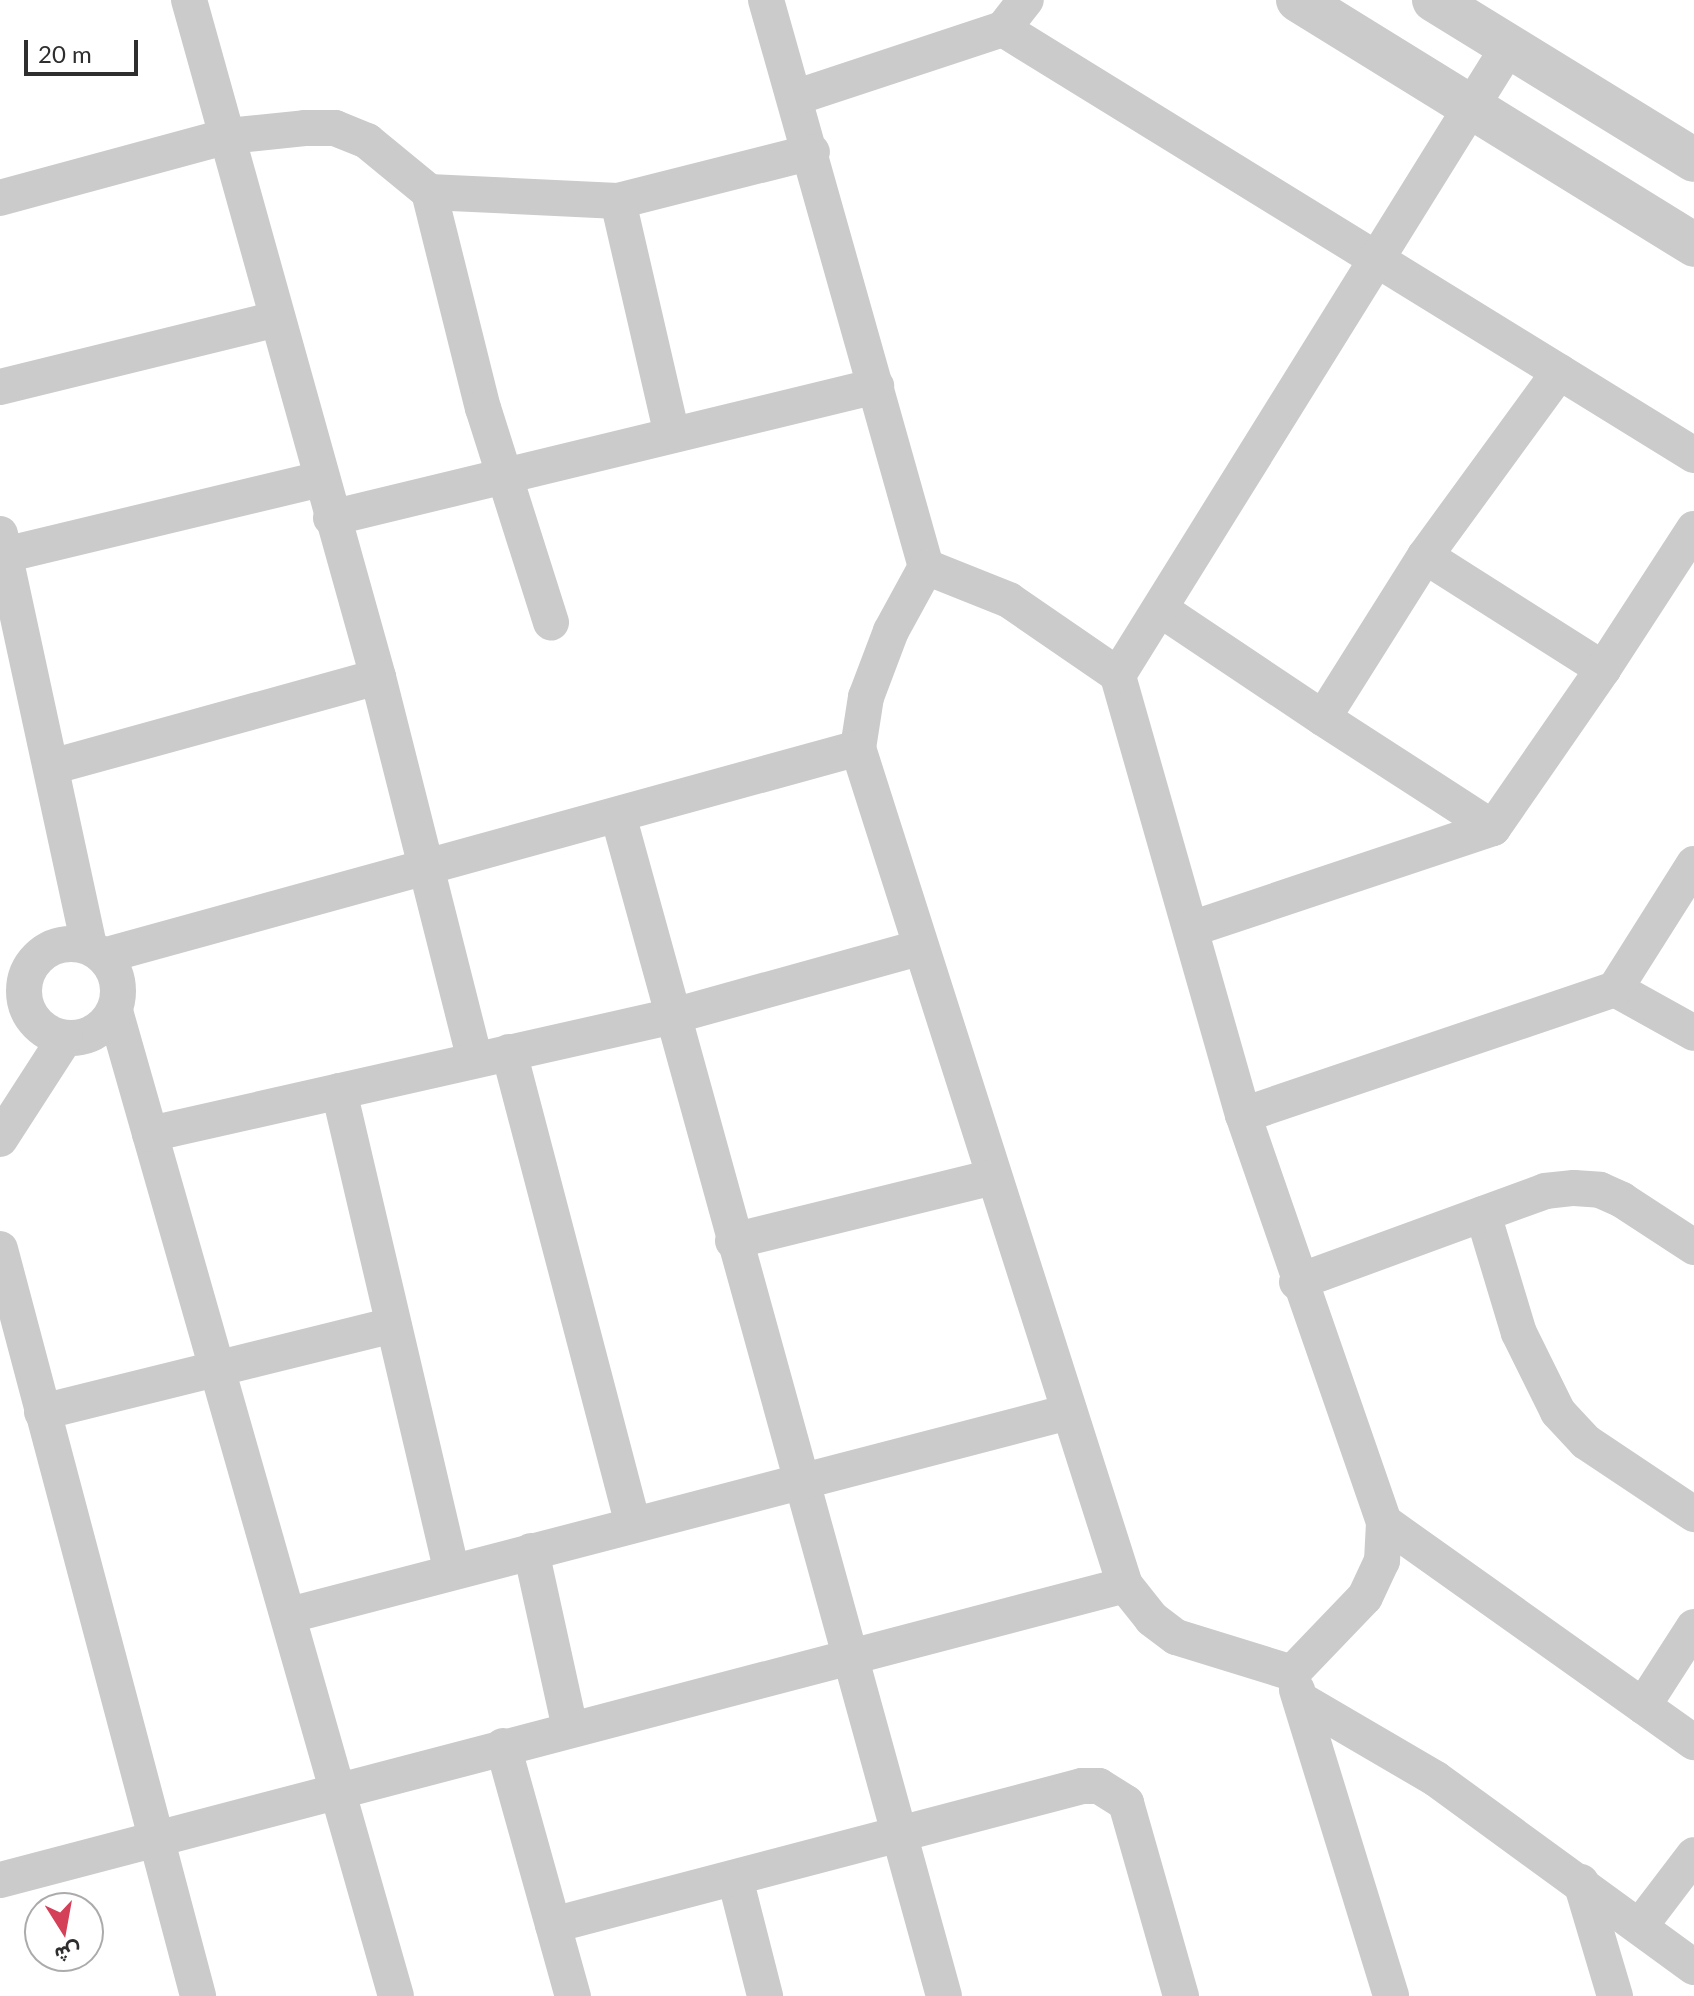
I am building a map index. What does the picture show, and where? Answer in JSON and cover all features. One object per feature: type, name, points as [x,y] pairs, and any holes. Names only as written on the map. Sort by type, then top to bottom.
[{"type":"street","points":[[189,0],[331,518],[378,677],[424,870],[492,1056],[633,1524]]},
{"type":"street","points":[[766,0],[797,97],[926,567],[891,631],[866,697],[858,748],[1125,1585],[1152,1619],[1176,1637],[1296,1687],[1436,1779],[1694,1967]]},
{"type":"street","points":[[797,97],[1003,29],[1026,0]]},
{"type":"street","points":[[1298,0],[1694,245]]},
{"type":"street","points":[[1434,0],[1694,160]]},
{"type":"street","points":[[1003,29],[1377,264],[1694,455]]},
{"type":"street","points":[[1118,675],[1377,264],[1468,105],[1509,46]]},
{"type":"street","points":[[0,198],[228,136],[335,128],[367,141],[429,192],[480,395],[551,622]]},
{"type":"street","points":[[429,192],[618,201],[812,152]]},
{"type":"street","points":[[618,201],[672,435]]},
{"type":"street","points":[[0,387],[276,319]]},
{"type":"street","points":[[1323,718],[1425,556],[1559,372]]},
{"type":"street","points":[[331,518],[876,386]]},
{"type":"street","points":[[321,479],[2,548],[96,952],[117,982],[115,1011],[341,1788],[396,1996]]},
{"type":"street","points":[[1191,929],[1493,828],[1603,669],[1694,529]]},
{"type":"street","points":[[1425,556],[1603,669]]},
{"type":"street","points":[[926,567],[1009,600],[1118,675],[1243,1115],[1297,1282],[1384,1522],[1382,1561],[1365,1597],[1296,1687]]},
{"type":"street","points":[[1160,609],[1493,828]]},
{"type":"street","points":[[51,767],[378,677]]},
{"type":"street","points":[[115,1011],[94,1033],[65,1038],[44,1031],[29,1015],[14,975],[43,953],[66,944],[96,952],[424,870],[858,748]]},
{"type":"street","points":[[618,815],[848,1658],[944,1996]]},
{"type":"street","points":[[1243,1115],[1615,989],[1694,864]]},
{"type":"street","points":[[150,1134],[673,1016],[921,947]]},
{"type":"street","points":[[1615,989],[1694,1033]]},
{"type":"street","points":[[0,1139],[65,1038]]},
{"type":"street","points":[[339,1091],[452,1572]]},
{"type":"street","points":[[733,1241],[994,1177]]},
{"type":"street","points":[[1297,1282],[1545,1191],[1600,1190],[1694,1247]]},
{"type":"street","points":[[1483,1214],[1519,1333],[1558,1412],[1586,1442],[1694,1514]]},
{"type":"street","points":[[0,1249],[152,1838],[198,1996]]},
{"type":"street","points":[[42,1412],[217,1365],[393,1325]]},
{"type":"street","points":[[290,1615],[799,1479],[1069,1412]]},
{"type":"street","points":[[1384,1522],[1694,1742]]},
{"type":"street","points":[[531,1551],[570,1729]]},
{"type":"street","points":[[0,1880],[341,1788],[1125,1585]]},
{"type":"street","points":[[1643,1706],[1694,1627]]},
{"type":"street","points":[[1296,1687],[1391,1996]]},
{"type":"street","points":[[503,1746],[573,1996]]},
{"type":"street","points":[[553,1925],[1082,1786],[1114,1792],[1126,1803],[1181,1996]]},
{"type":"street","points":[[1640,1926],[1694,1855]]},
{"type":"street","points":[[735,1878],[765,1996]]},
{"type":"street","points":[[1581,1882],[1615,1996]]}]
